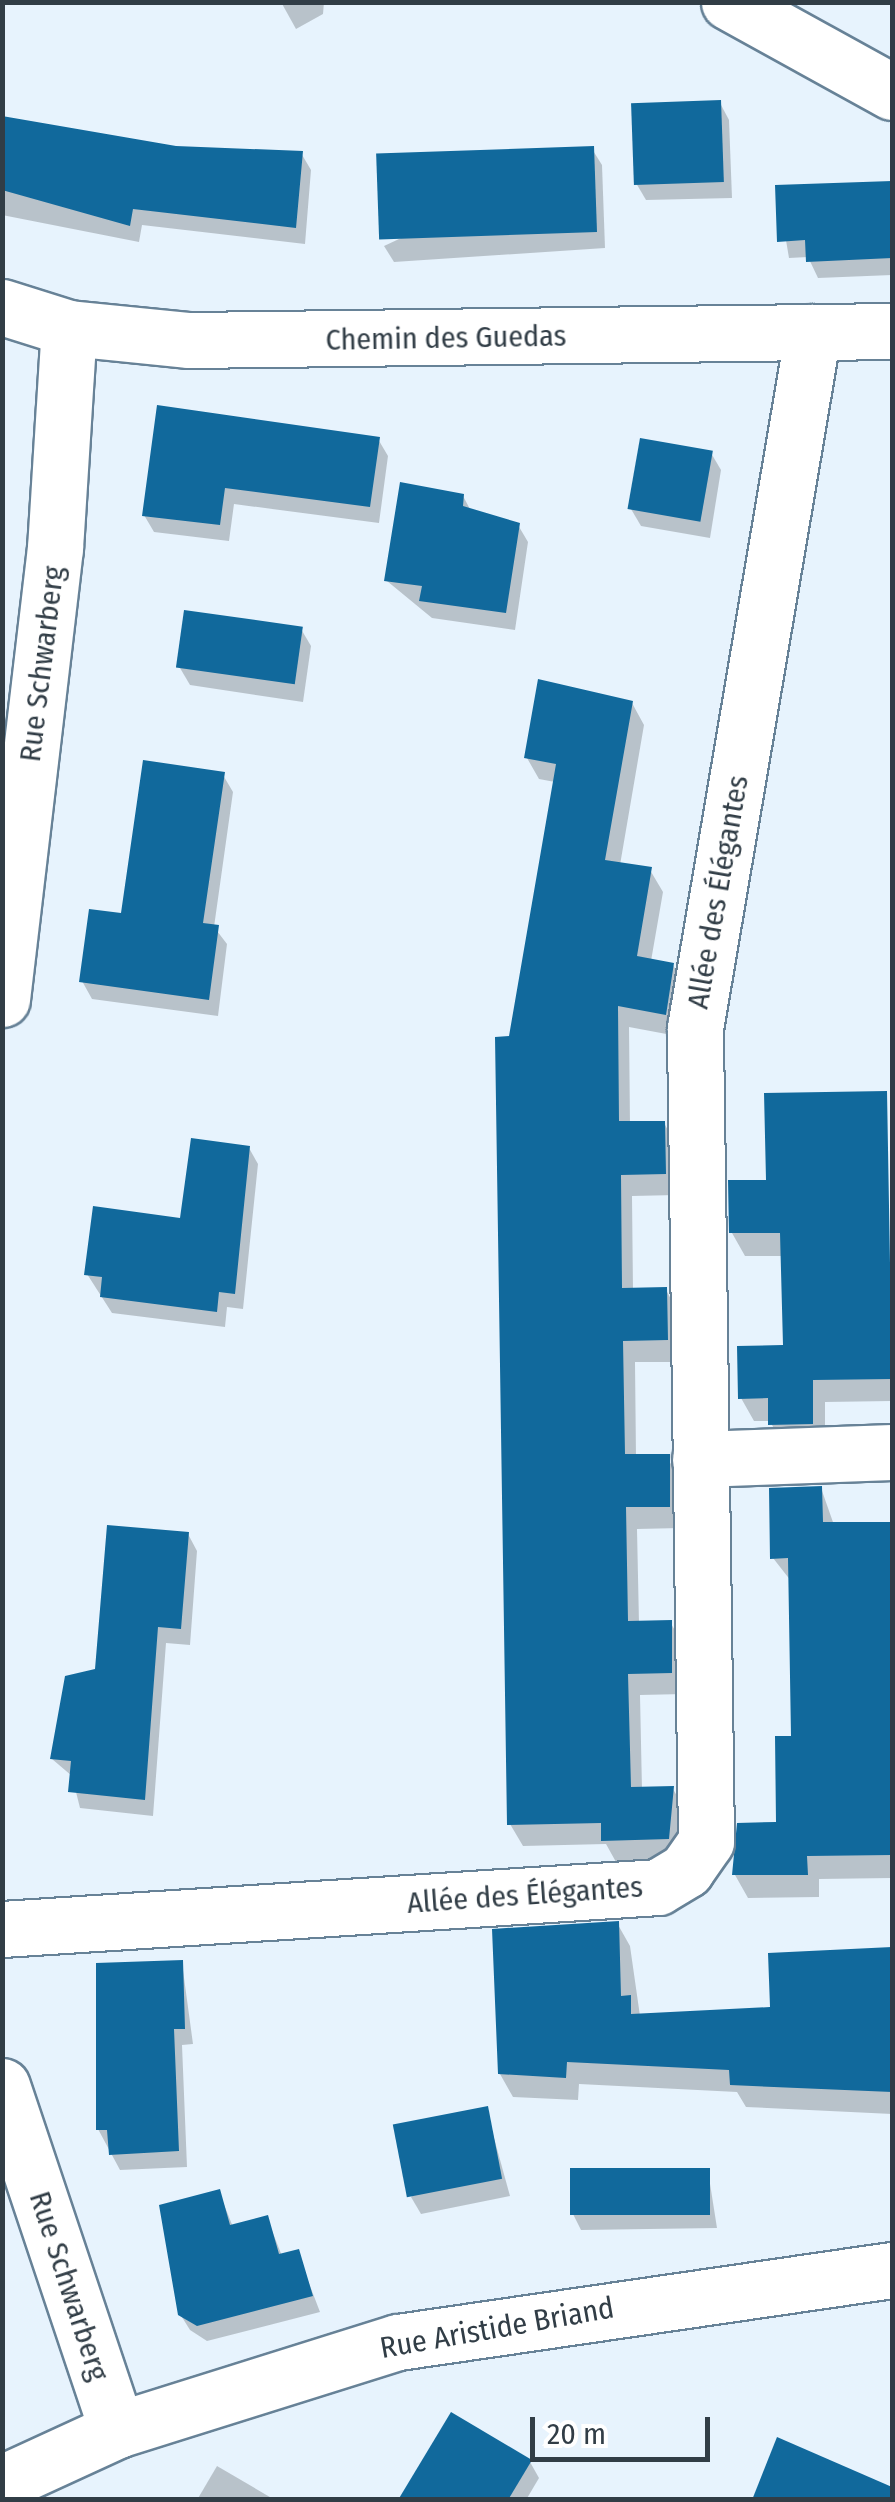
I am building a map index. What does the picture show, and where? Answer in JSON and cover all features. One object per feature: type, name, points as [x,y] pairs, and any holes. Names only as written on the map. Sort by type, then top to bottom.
[{"type":"street","points":[[728,2],[892,92]]},
{"type":"street","name":"Chemin des Guedas","points":[[2,307],[69,328],[189,340],[892,330]]},
{"type":"street","name":"Rue Schwarberg","points":[[2,999],[55,548],[69,328]]},
{"type":"street","name":"Allée des Élégantes","points":[[2,1929],[658,1886],[686,1870],[706,1841],[695,1028],[813,332]]},
{"type":"street","points":[[700,1459],[892,1452]]},
{"type":"street","name":"Rue Schwarberg","points":[[2,2086],[117,2430]]},
{"type":"street","name":"Rue Aristide Briand","points":[[2,2483],[117,2430],[398,2342],[892,2270]]},
{"type":"building","points":[[721,100],[724,182],[634,185],[631,103]]},
{"type":"building","points":[[2,116],[176,146],[303,151],[296,228],[133,209],[130,226],[2,190]]},
{"type":"building","points":[[594,146],[597,232],[379,240],[376,154]]},
{"type":"building","points":[[892,181],[892,258],[806,262],[805,240],[777,242],[775,185]]},
{"type":"building","points":[[157,405],[380,437],[370,507],[225,488],[220,525],[142,516]]},
{"type":"building","points":[[640,438],[713,451],[700,522],[627,509]]},
{"type":"building","points":[[400,482],[464,494],[463,506],[520,523],[506,613],[419,601],[422,586],[384,581]]},
{"type":"building","points":[[184,610],[303,627],[295,684],[176,667]]},
{"type":"building","points":[[538,679],[633,701],[605,860],[652,867],[637,956],[674,963],[666,1015],[618,1006],[619,1121],[665,1121],[666,1174],[621,1175],[622,1288],[667,1287],[668,1340],[623,1341],[625,1454],[670,1454],[670,1507],[626,1507],[628,1621],[672,1620],[672,1673],[628,1674],[631,1787],[674,1786],[669,1839],[601,1841],[601,1823],[507,1825],[495,1037],[509,1036],[556,764],[524,758]]},
{"type":"building","points":[[143,760],[225,772],[203,923],[219,925],[209,1000],[79,982],[89,909],[121,913]]},
{"type":"building","points":[[887,1091],[892,1379],[813,1380],[813,1424],[768,1425],[768,1398],[738,1399],[737,1346],[783,1345],[780,1233],[729,1233],[728,1180],[766,1180],[764,1093]]},
{"type":"building","points":[[191,1138],[250,1146],[235,1294],[219,1292],[217,1312],[100,1297],[102,1277],[84,1275],[93,1206],[180,1218]]},
{"type":"building","points":[[822,1486],[823,1522],[892,1522],[892,1855],[807,1856],[808,1875],[732,1875],[737,1823],[776,1822],[775,1736],[791,1736],[788,1558],[770,1559],[769,1488]]},
{"type":"building","points":[[107,1525],[189,1532],[181,1629],[158,1627],[145,1800],[68,1792],[71,1761],[50,1759],[65,1676],[95,1669]]},
{"type":"building","points":[[619,1921],[621,1996],[631,1995],[631,2014],[770,2007],[768,1953],[892,1947],[892,2092],[730,2085],[729,2070],[567,2062],[566,2078],[498,2074],[492,1929]]},
{"type":"building","points":[[183,1960],[185,2029],[174,2029],[179,2151],[109,2155],[107,2130],[96,2130],[96,1963]]},
{"type":"building","points":[[488,2106],[502,2179],[407,2197],[393,2125]]},
{"type":"building","points":[[570,2168],[710,2168],[710,2215],[570,2215]]},
{"type":"building","points":[[220,2189],[230,2225],[268,2215],[279,2254],[299,2249],[313,2296],[197,2326],[178,2315],[159,2205]]},
{"type":"building","points":[[451,2412],[532,2460],[508,2500],[398,2500]]},
{"type":"building","points":[[777,2437],[892,2487],[892,2500],[752,2500]]}]
